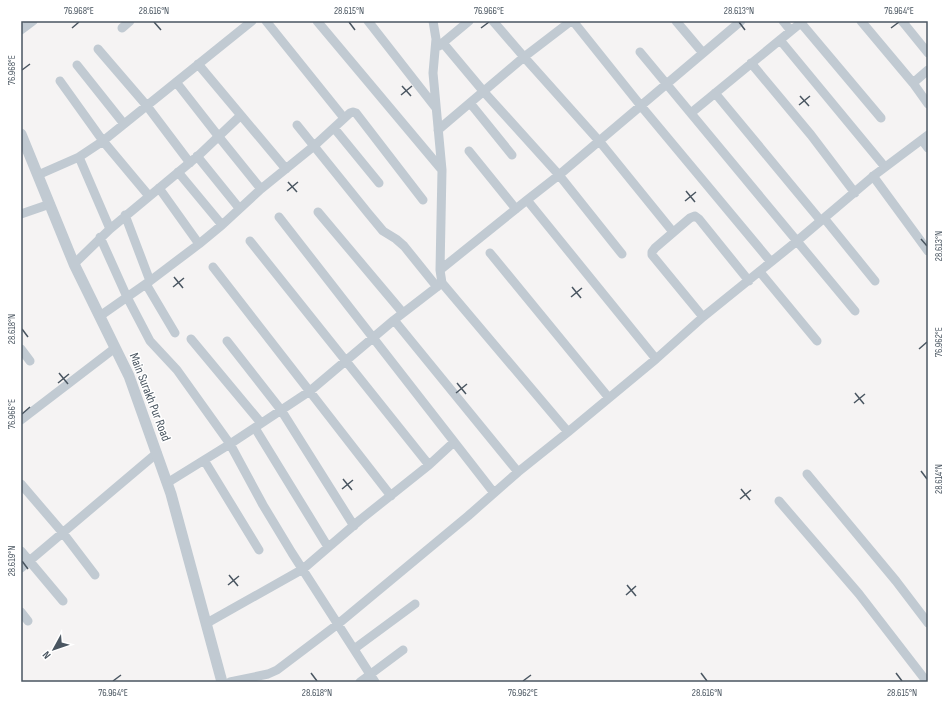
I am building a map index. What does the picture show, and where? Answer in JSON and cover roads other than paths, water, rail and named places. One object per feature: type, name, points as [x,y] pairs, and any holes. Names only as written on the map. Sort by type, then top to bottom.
[{"type":"street","points":[[22,27],[33,21]]},
{"type":"street","points":[[122,28],[130,21]]},
{"type":"street","points":[[38,174],[79,157],[103,141],[252,21]]},
{"type":"street","points":[[266,21],[344,118]]},
{"type":"street","points":[[317,21],[442,170]]},
{"type":"street","points":[[368,21],[436,109]]},
{"type":"street","points":[[427,21],[434,26],[435,49],[433,73],[442,170],[440,285]]},
{"type":"street","points":[[435,49],[469,21]]},
{"type":"street","points":[[493,21],[600,142],[673,232]]},
{"type":"street","points":[[438,130],[524,57],[572,21],[771,262]]},
{"type":"street","points":[[676,21],[703,53]]},
{"type":"street","points":[[783,21],[791,31]]},
{"type":"street","points":[[861,21],[913,83],[928,104]]},
{"type":"street","points":[[902,21],[928,53]]},
{"type":"street","points":[[440,270],[600,142],[739,22]]},
{"type":"street","points":[[691,113],[802,22],[881,118]]},
{"type":"street","points":[[780,40],[885,167]]},
{"type":"street","points":[[443,43],[484,92],[560,175],[622,254]]},
{"type":"street","points":[[98,50],[193,160],[239,208]]},
{"type":"street","points":[[640,52],[855,311]]},
{"type":"street","points":[[751,63],[811,135],[855,193]]},
{"type":"street","points":[[198,64],[240,116],[286,169]]},
{"type":"street","points":[[77,65],[124,124]]},
{"type":"street","points":[[913,83],[928,70]]},
{"type":"street","points":[[60,81],[103,141],[149,196]]},
{"type":"street","points":[[176,82],[261,189]]},
{"type":"street","points":[[715,93],[875,281]]},
{"type":"street","points":[[470,103],[512,155]]},
{"type":"street","points":[[100,316],[148,283],[199,244],[261,189],[314,146],[350,113],[356,113],[423,200]]},
{"type":"street","points":[[74,264],[100,237],[193,160],[240,116]]},
{"type":"street","points":[[298,126],[383,231],[404,246],[440,285],[568,432]]},
{"type":"street","points":[[334,128],[379,183]]},
{"type":"street","name":"Main Surakh Pur Road","points":[[21,134],[74,264],[129,376],[167,483],[207,623],[222,682]]},
{"type":"street","points":[[230,682],[269,678],[277,670],[338,624],[518,472],[656,359],[703,317],[823,220],[873,176],[925,137],[928,148]]},
{"type":"street","points":[[469,151],[516,209]]},
{"type":"street","points":[[79,157],[110,229]]},
{"type":"street","points":[[178,172],[222,225]]},
{"type":"street","points":[[873,176],[928,250]]},
{"type":"street","points":[[160,188],[199,244]]},
{"type":"street","points":[[527,200],[656,359]]},
{"type":"street","points":[[21,214],[50,204]]},
{"type":"street","points":[[318,212],[404,313]]},
{"type":"street","points":[[125,215],[148,283],[175,333]]},
{"type":"street","points":[[703,317],[652,254],[655,248],[690,218],[695,216],[699,219],[749,280]]},
{"type":"street","points":[[279,217],[494,493]]},
{"type":"street","points":[[100,237],[127,297],[150,341],[177,370],[230,444],[263,505],[376,682]]},
{"type":"street","points":[[250,241],[429,465]]},
{"type":"street","points":[[490,253],[609,398]]},
{"type":"street","points":[[213,266],[391,496]]},
{"type":"street","points":[[760,272],[817,341]]},
{"type":"street","points":[[167,483],[258,426],[310,391],[394,320],[440,285]]},
{"type":"street","points":[[394,320],[518,472]]},
{"type":"street","points":[[192,339],[258,426],[328,547]]},
{"type":"street","points":[[227,341],[282,410],[354,526]]},
{"type":"street","points":[[21,420],[115,348]]},
{"type":"street","points":[[21,349],[30,361]]},
{"type":"street","points":[[207,623],[303,569],[429,465],[454,442]]},
{"type":"street","points":[[21,568],[156,454]]},
{"type":"street","points":[[204,460],[259,550]]},
{"type":"street","points":[[807,474],[896,581],[928,623]]},
{"type":"street","points":[[21,484],[63,533],[95,575]]},
{"type":"street","points":[[779,501],[859,594],[927,682]]},
{"type":"street","points":[[21,551],[63,601]]},
{"type":"street","points":[[354,648],[415,604]]},
{"type":"street","points":[[21,612],[28,621]]},
{"type":"street","points":[[360,682],[370,673],[403,650]]}]
